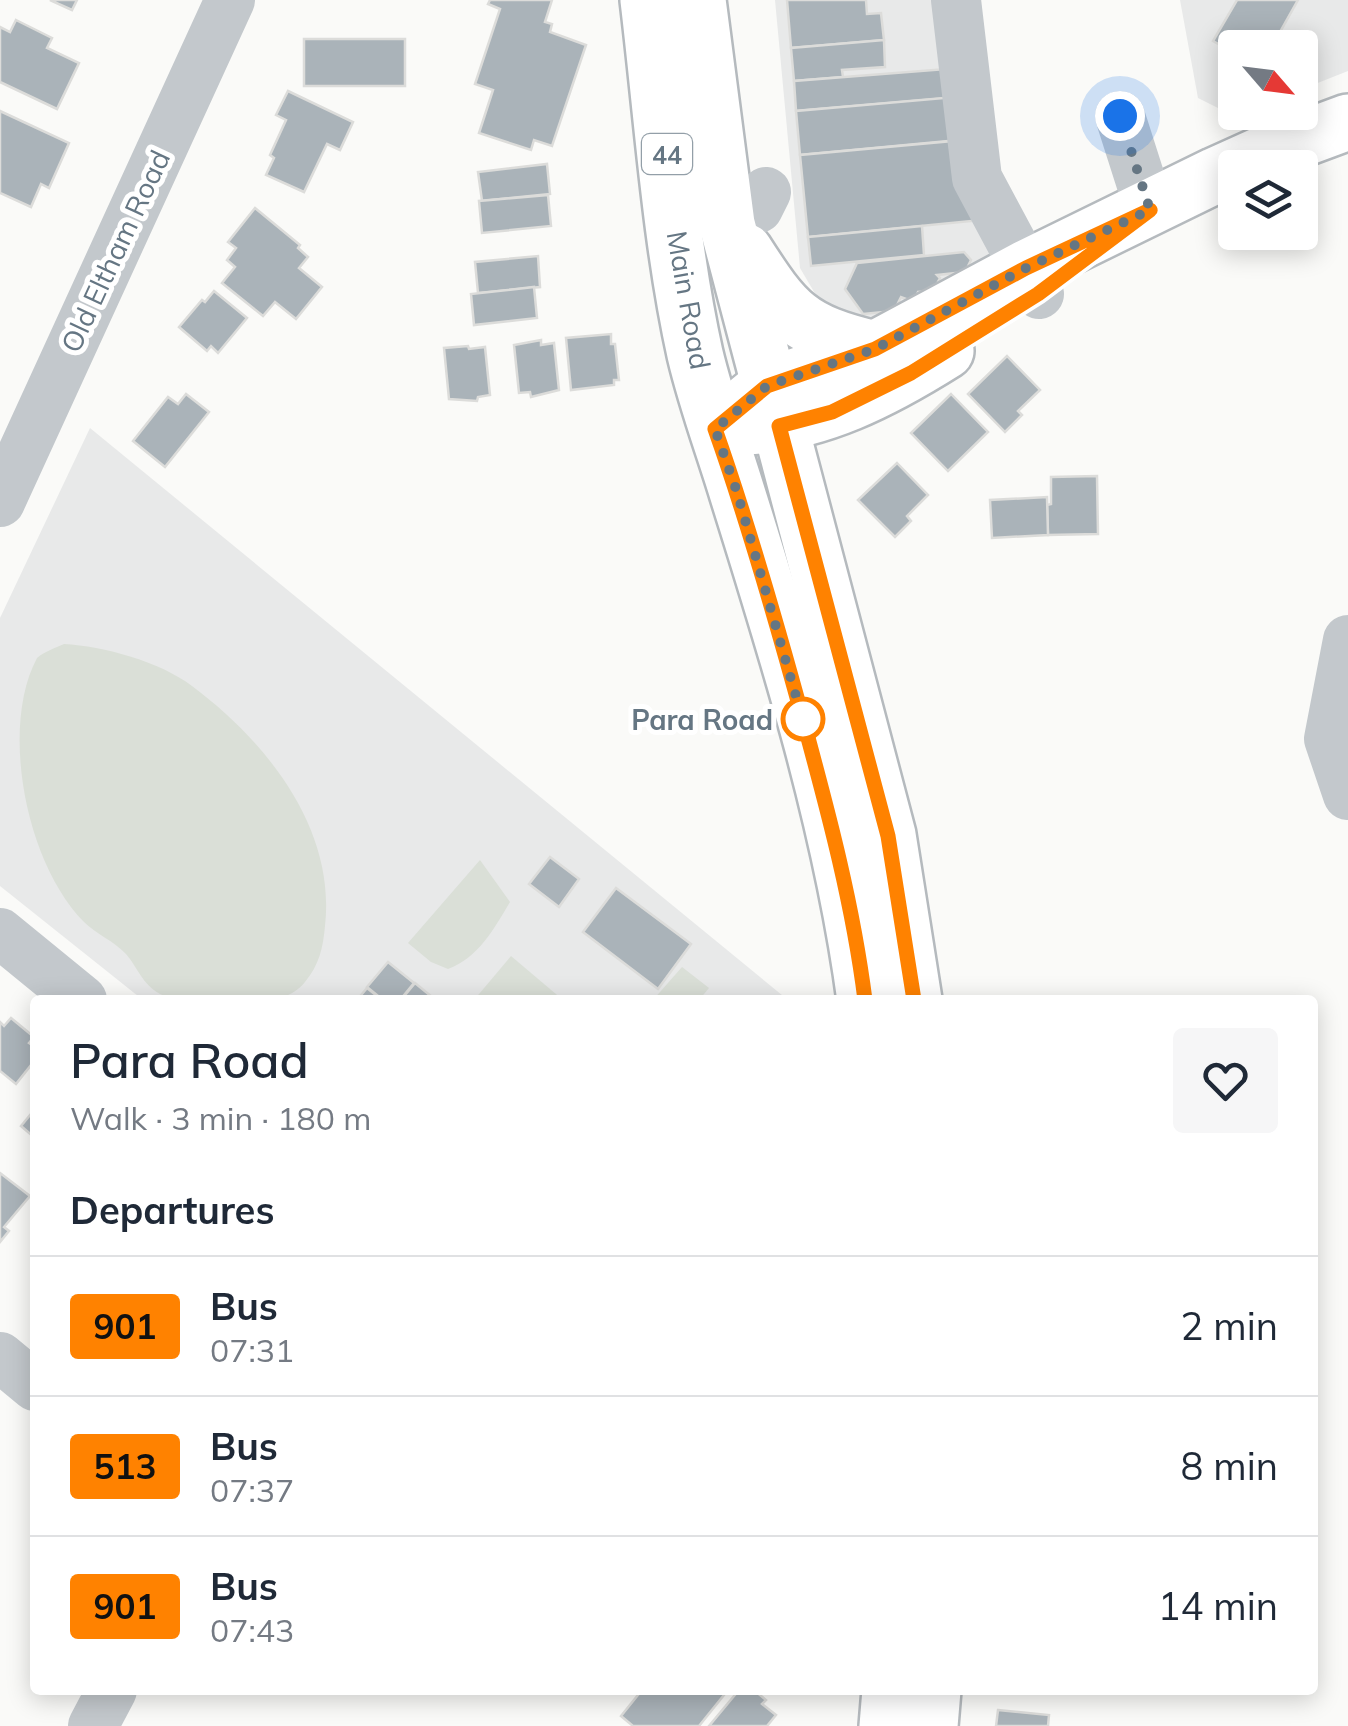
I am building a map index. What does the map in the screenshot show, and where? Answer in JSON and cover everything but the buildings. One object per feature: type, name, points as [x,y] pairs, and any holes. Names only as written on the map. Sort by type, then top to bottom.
[{"type":"main road","name":"Main Road","points":[[688,2],[746,208],[773,406],[888,836],[913,995]]},
{"type":"main road","name":"Main Road","points":[[688,2],[690,322],[715,429],[756,554],[828,808],[856,928],[864,995]]},
{"type":"main road","points":[[773,406],[832,412],[911,373],[1032,281],[1150,210],[1266,152],[1348,122]]},
{"type":"main road","points":[[746,208],[775,299],[810,328],[875,349]]},
{"type":"main road","points":[[715,429],[773,406],[875,349],[1032,281]]},
{"type":"main road","points":[[887,1726],[890,1695]]},
{"type":"main road","points":[[930,1726],[933,1695]]},
{"type":"street","name":"Old Eltham Road","points":[[0,502],[230,0]]},
{"type":"street","points":[[956,0],[977,178],[1032,281]]},
{"type":"street","points":[[1120,116],[1150,210]]},
{"type":"street","points":[[1348,640],[1329,739],[1348,796]]},
{"type":"street","points":[[0,932],[76,995]]},
{"type":"street","points":[[0,1358],[30,1382]]},
{"type":"street","points":[[93,1726],[109,1695]]},
{"type":"shaded area","points":[[775,0],[943,0],[995,239],[987,261],[894,313],[867,318],[841,314],[820,302],[800,268]]},
{"type":"shaded area","points":[[1180,0],[1348,0],[1348,71],[1318,83],[1318,30],[1218,30],[1218,108],[1198,98]]},
{"type":"shaded area","points":[[90,428],[782,995],[137,995],[0,886],[0,618]]},
{"type":"shaded area","points":[[64,644],[96,648],[131,657],[179,677],[220,708],[270,761],[308,822],[326,890],[323,942],[310,976],[299,989],[287,995],[162,995],[144,981],[126,954],[84,922],[64,896],[33,830],[20,756],[20,720],[26,687],[37,658]]},
{"type":"shaded area","points":[[480,860],[510,902],[477,950],[448,969],[431,962],[408,943]]},
{"type":"shaded area","points":[[511,956],[557,995],[478,995]]},
{"type":"shaded area","points":[[682,967],[709,988],[703,995],[657,995]]},
{"type":"bus line","name":"901","points":[[864,995],[856,928],[828,808],[783,646],[715,429],[767,386],[875,349],[1026,268],[1150,210],[1038,294],[911,373],[832,412],[779,426],[888,836],[914,995]]},
{"type":"place","name":"Para Road","points":[[803,719]]},
{"type":"route","points":[[803,719],[804,724],[715,429],[767,386],[875,349],[1026,268],[1150,210],[1120,116]]}]
